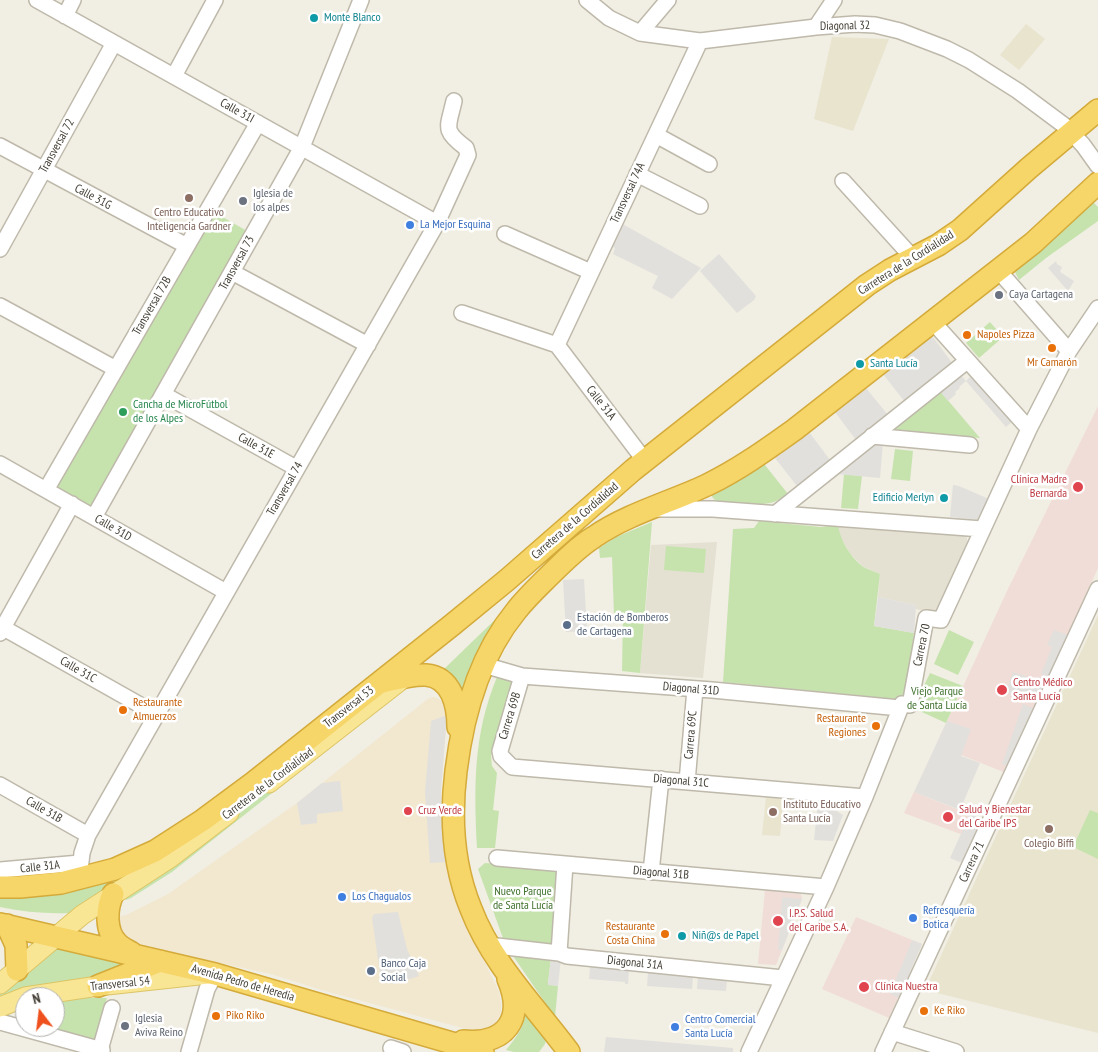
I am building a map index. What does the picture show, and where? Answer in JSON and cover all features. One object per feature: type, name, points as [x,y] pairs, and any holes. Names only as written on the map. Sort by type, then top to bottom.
[{"type":"highway","name":"Carretera de la Cordialidad","points":[[507,580],[645,460],[866,285],[938,245],[960,230],[1098,110]]},
{"type":"highway","name":"Carretera de la Cordialidad","points":[[506,972],[488,945],[464,892],[456,858],[453,798],[462,733],[468,706],[484,665],[498,637],[516,611],[558,568],[594,536],[709,484],[748,463],[794,430],[1045,233],[1098,183]]},
{"type":"highway","name":"Transversal 53","points":[[80,871],[115,868],[137,860],[187,830],[226,803],[507,580]]},
{"type":"highway","points":[[380,682],[424,675],[436,678],[444,684],[454,696],[458,718],[457,767]]},
{"type":"highway","points":[[0,887],[39,886],[80,871]]},
{"type":"highway","points":[[113,894],[108,910],[108,921],[112,936],[116,943],[137,955]]},
{"type":"highway","points":[[3,924],[16,945],[17,970]]},
{"type":"highway","name":"Avenida Pedro de Heredia","points":[[3,924],[214,974],[483,1052]]},
{"type":"highway","points":[[98,986],[160,961]]},
{"type":"highway","points":[[437,1038],[484,1042],[503,1032],[511,1022],[515,1002],[506,972]]},
{"type":"highway","points":[[506,972],[569,1052]]},
{"type":"main road","name":"Carretera de la Cordialidad","points":[[57,938],[82,915],[186,846],[340,729],[404,678],[449,638],[507,580]]},
{"type":"main road","points":[[0,984],[57,938]]},
{"type":"main road","name":"Transversal 54","points":[[65,991],[214,974]]},
{"type":"main road","name":"Transversal 54","points":[[0,1007],[15,1001]]},
{"type":"street","name":"Calle 31I","points":[[37,0],[437,223]]},
{"type":"street","points":[[66,16],[73,0]]},
{"type":"street","points":[[174,76],[215,0]]},
{"type":"street","name":"Transversal 73","points":[[94,517],[302,147],[361,0]]},
{"type":"street","name":"Diagonal 32","points":[[587,0],[609,18],[640,33],[700,41],[855,24],[875,25],[900,31],[931,42],[969,60],[1018,91],[1072,132],[1098,166]]},
{"type":"street","points":[[640,33],[668,0]]},
{"type":"street","points":[[816,27],[834,0]]},
{"type":"street","name":"Transversal 74A","points":[[557,345],[700,41]]},
{"type":"street","name":"Transversal 72","points":[[0,249],[114,43]]},
{"type":"street","name":"Transversal 74","points":[[80,871],[88,835],[437,223],[468,156],[466,148],[451,136],[448,130],[454,101]]},
{"type":"street","name":"Transversal 72B","points":[[46,490],[258,123]]},
{"type":"street","points":[[656,135],[709,164]]},
{"type":"street","name":"Calle 31G","points":[[0,146],[187,246]]},
{"type":"street","points":[[637,174],[700,206]]},
{"type":"street","points":[[844,181],[913,258]]},
{"type":"street","points":[[505,234],[591,272]]},
{"type":"street","points":[[998,270],[1069,351]]},
{"type":"street","points":[[232,272],[368,345]]},
{"type":"street","points":[[0,306],[116,369]]},
{"type":"street","name":"Carrera 70","points":[[749,1052],[826,887],[865,797],[900,708],[902,704],[910,705],[926,618],[941,620],[1029,430],[1069,351],[1098,308]]},
{"type":"street","points":[[462,312],[557,345]]},
{"type":"street","points":[[933,322],[1029,430]]},
{"type":"street","name":"Calle 31A","points":[[557,345],[645,460]]},
{"type":"street","points":[[775,514],[967,361]]},
{"type":"street","name":"Calle 31E","points":[[163,394],[296,468]]},
{"type":"street","points":[[872,436],[970,445]]},
{"type":"street","name":"Calle 31D","points":[[0,464],[226,592]]},
{"type":"street","points":[[709,484],[706,494],[712,509]]},
{"type":"street","points":[[1,629],[72,504]]},
{"type":"street","points":[[652,509],[712,509],[982,529]]},
{"type":"street","name":"Carrera 71","points":[[883,1052],[1098,589]]},
{"type":"street","name":"Calle 31C","points":[[1,629],[156,714]]},
{"type":"street","name":"Diagonal 31D","points":[[484,665],[522,676],[695,689],[900,708]]},
{"type":"street","name":"Carrera 69B","points":[[501,756],[500,750],[522,676]]},
{"type":"street","name":"Carrera 69C","points":[[687,782],[695,689]]},
{"type":"street","name":"Diagonal 31C","points":[[501,756],[512,767],[865,797]]},
{"type":"street","points":[[652,872],[661,779]]},
{"type":"street","name":"Calle 31B","points":[[0,785],[88,835]]},
{"type":"street","name":"Diagonal 31B","points":[[497,858],[826,887]]},
{"type":"street","points":[[559,953],[565,864]]},
{"type":"street","name":"Calle 31A","points":[[0,870],[80,871]]},
{"type":"street","name":"Diagonal 31A","points":[[488,945],[559,953],[567,956],[783,978]]},
{"type":"street","points":[[189,1052],[207,988],[214,974]]},
{"type":"street","points":[[0,1022],[101,1051],[112,1008]]},
{"type":"street","points":[[892,1032],[956,1052]]},
{"type":"shaded area","points":[[1026,24],[1045,39],[1019,70],[1000,55]]},
{"type":"shaded area","points":[[832,37],[889,39],[853,131],[814,119]]},
{"type":"shaded area","points":[[619,222],[701,268],[672,299],[652,288],[658,276],[613,254],[615,248],[609,245]]},
{"type":"shaded area","points":[[719,254],[756,296],[754,300],[737,313],[700,271]]},
{"type":"shaded area","points":[[1056,261],[1062,267],[1060,272],[1074,281],[1068,291],[1048,268]]},
{"type":"shaded area","points":[[932,336],[953,364],[905,402],[883,374]]},
{"type":"shaded area","points":[[960,374],[966,381],[948,401],[940,391]]},
{"type":"shaded area","points":[[973,374],[1013,421],[1006,427],[966,381]]},
{"type":"shaded area","points":[[866,388],[888,415],[856,440],[835,412]]},
{"type":"shaded area","points":[[1098,406],[1098,568],[1006,773],[936,745],[1007,591]]},
{"type":"shaded area","points":[[809,432],[830,460],[797,486],[775,458]]},
{"type":"shaded area","points":[[876,442],[883,443],[880,478],[836,474]]},
{"type":"shaded area","points":[[953,485],[989,499],[979,520],[950,517]]},
{"type":"shaded area","points":[[838,525],[965,532],[968,543],[936,613],[916,609],[916,605],[878,597],[880,574],[862,566],[850,553],[839,535]]},
{"type":"shaded area","points":[[717,542],[703,678],[640,673],[651,545]]},
{"type":"shaded area","points":[[584,579],[587,631],[566,632],[563,580]]},
{"type":"shaded area","points":[[878,597],[916,605],[914,633],[874,626]]},
{"type":"shaded area","name":"Colegio Biffi","points":[[1098,615],[1098,1033],[925,990]]},
{"type":"shaded area","points":[[1054,630],[1068,635],[1049,677],[1041,674],[1052,647],[1047,645]]},
{"type":"shaded area","points":[[1013,672],[1046,683],[1037,703],[1006,692]]},
{"type":"shaded area","points":[[429,698],[439,699],[444,705],[447,715],[441,791],[446,862],[472,936],[499,992],[501,1013],[495,1023],[487,1028],[474,1031],[325,991],[271,974],[179,954],[141,949],[126,944],[114,917],[126,915],[168,894],[297,803]]},
{"type":"shaded area","points":[[1023,704],[1035,709],[1009,766],[1002,764]]},
{"type":"shaded area","points":[[447,715],[441,791],[446,862],[430,863],[425,792],[431,721]]},
{"type":"shaded area","points":[[947,721],[971,729],[961,756],[980,763],[960,810],[914,792]]},
{"type":"shaded area","points":[[340,781],[343,811],[317,814],[317,823],[301,825],[297,803],[322,783]]},
{"type":"shaded area","name":"Salud y Bienestar del Caribe IPS","points":[[914,792],[984,820],[974,839],[904,813]]},
{"type":"shaded area","name":"Instituto Educativo Santa Lucía","points":[[766,797],[783,799],[780,836],[762,835]]},
{"type":"shaded area","points":[[818,802],[836,803],[835,810],[843,815],[833,841],[814,840]]},
{"type":"shaded area","points":[[970,814],[984,820],[962,863],[950,858]]},
{"type":"shaded area","name":"I.P.S. Salud del Caribe S.A.","points":[[765,890],[801,894],[802,899],[776,965],[758,964]]},
{"type":"shaded area","points":[[782,897],[802,899],[782,950],[778,950]]},
{"type":"shaded area","points":[[398,912],[407,949],[419,976],[394,984],[381,980],[372,918],[374,914]]},
{"type":"shaded area","points":[[856,917],[922,944],[889,1018],[822,989]]},
{"type":"shaded area","points":[[912,940],[922,944],[899,998],[890,994]]},
{"type":"shaded area","points":[[551,957],[561,958],[558,986],[548,985]]},
{"type":"shaded area","points":[[590,967],[629,970],[628,984],[625,984],[625,982],[589,979]]},
{"type":"shaded area","points":[[648,972],[693,976],[692,989],[647,986]]},
{"type":"shaded area","points":[[698,976],[727,979],[726,991],[697,989]]},
{"type":"shaded area","points":[[606,1037],[733,1048],[733,1052],[604,1052]]},
{"type":"green space","points":[[1092,201],[1098,207],[1098,221],[1019,280],[1014,270]]},
{"type":"green space","points":[[212,211],[247,231],[90,508],[55,488]]},
{"type":"green space","points":[[990,322],[1003,337],[979,358],[966,343]]},
{"type":"green space","points":[[940,391],[980,438],[888,432]]},
{"type":"green space","points":[[895,449],[913,451],[910,481],[891,479]]},
{"type":"green space","points":[[761,460],[788,494],[775,502],[766,504],[733,504],[719,502],[714,499],[712,489]]},
{"type":"green space","points":[[844,474],[862,476],[858,509],[841,508]]},
{"type":"green space","points":[[759,521],[821,527],[838,525],[843,542],[853,557],[864,567],[880,574],[874,626],[914,633],[905,700],[723,682],[733,529],[754,528]]},
{"type":"green space","points":[[652,522],[640,673],[622,671],[623,616],[614,616],[612,557],[600,558],[599,548],[616,537]]},
{"type":"green space","points":[[666,546],[706,549],[704,573],[664,570]]},
{"type":"green space","points":[[506,609],[464,691],[452,675],[444,669]]},
{"type":"green space","points":[[949,630],[974,642],[958,675],[934,664]]},
{"type":"green space","name":"Viejo Parque de Santa Lucía","points":[[930,673],[963,686],[946,723],[913,708]]},
{"type":"green space","points":[[497,677],[516,681],[491,756],[492,766],[497,773],[493,810],[499,811],[495,848],[477,848],[475,804],[479,741],[489,698]]},
{"type":"green space","points":[[390,696],[395,696],[172,872],[131,898],[126,900],[122,898],[194,849]]},
{"type":"green space","points":[[1090,810],[1098,813],[1098,859],[1073,847]]},
{"type":"green space","points":[[190,838],[70,913],[35,912],[0,907],[0,892]]},
{"type":"green space","name":"Nuevo Parque de Santa Lucía","points":[[485,863],[558,869],[553,945],[504,941],[478,869]]},
{"type":"green space","points":[[57,944],[136,967],[56,987],[15,987],[15,997],[0,1001],[0,990]]},
{"type":"green space","points":[[511,953],[551,957],[548,984],[558,986],[555,1017]]},
{"type":"green space","points":[[107,998],[94,1041],[65,1033],[65,1000]]},
{"type":"green space","points":[[526,1013],[547,1037],[545,1044],[539,1052],[514,1052],[506,1050],[519,1033]]},
{"type":"place","name":"Monte Blanco","points":[[314,18]]},
{"type":"place","name":"Centro Educativo Inteligencia Gardner","points":[[189,198]]},
{"type":"place","name":"Iglesia de los alpes","points":[[243,201]]},
{"type":"place","name":"La Mejor Esquina","points":[[410,225]]},
{"type":"place","name":"Caya Cartagena","points":[[999,295]]},
{"type":"place","name":"Napoles Pizza","points":[[967,335]]},
{"type":"place","name":"Mr Camarón","points":[[1052,348]]},
{"type":"place","name":"Santa Lucía","points":[[860,364]]},
{"type":"place","name":"Cancha de MicroFútbol de los Alpes","points":[[123,412]]},
{"type":"place","name":"Clínica Madre Bernarda","points":[[1078,487]]},
{"type":"place","name":"Edificio Merlyn","points":[[944,498]]},
{"type":"place","name":"Estación de Bomberos de Cartagena","points":[[567,625]]},
{"type":"place","name":"Centro Médico Santa Lucía","points":[[1002,690]]},
{"type":"place","name":"Restaurante Almuerzos","points":[[123,710]]},
{"type":"place","name":"Restaurante Regiones","points":[[876,726]]},
{"type":"place","name":"Cruz Verde","points":[[408,811]]},
{"type":"place","name":"Instituto Educativo Santa Lucía","points":[[773,812]]},
{"type":"place","name":"Salud y Bienestar del Caribe IPS","points":[[948,817]]},
{"type":"place","name":"Colegio Biffi","points":[[1049,829]]},
{"type":"place","name":"Los Chagualos","points":[[342,897]]},
{"type":"place","name":"Refresquería Botica","points":[[913,918]]},
{"type":"place","name":"I.P.S. Salud del Caribe S.A.","points":[[778,921]]},
{"type":"place","name":"Restaurante Costa China","points":[[665,934]]},
{"type":"place","name":"Niñ@s de Papel","points":[[682,936]]},
{"type":"place","name":"Banco Caja Social","points":[[371,971]]},
{"type":"place","name":"Clínica Nuestra","points":[[864,987]]},
{"type":"place","name":"Ke Riko","points":[[924,1011]]},
{"type":"place","name":"Piko Riko","points":[[216,1016]]},
{"type":"place","name":"Iglesia Aviva Reino","points":[[125,1026]]},
{"type":"place","name":"Centro Comercial Santa Lucía","points":[[675,1027]]}]
